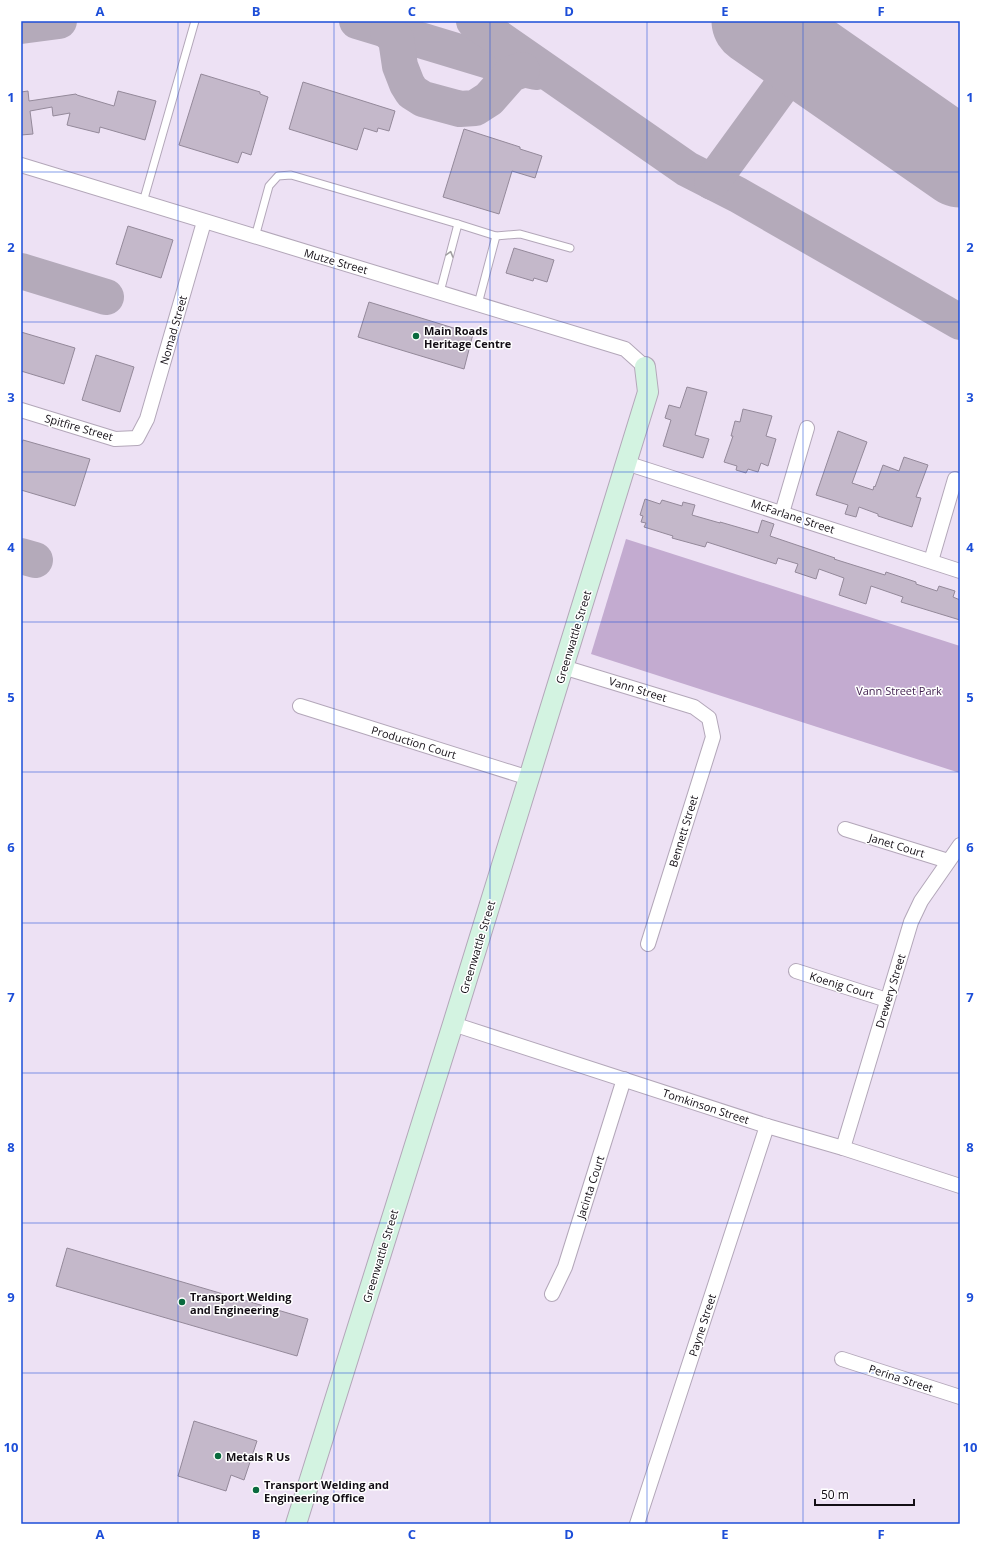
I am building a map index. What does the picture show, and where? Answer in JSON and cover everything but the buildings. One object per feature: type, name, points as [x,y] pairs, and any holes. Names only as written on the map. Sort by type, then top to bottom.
[{"type":"street","name":"Mutze Street","points":[[21,165],[624,349],[645,368]]},
{"type":"street","name":"Nomad Street","points":[[137,438],[147,419],[204,222]]},
{"type":"street","name":"Greenwattle Street","points":[[296,1524],[453,1024],[648,392],[645,368]]},
{"type":"street","name":"Spitfire Street","points":[[21,410],[115,439],[137,438]]},
{"type":"street","points":[[782,513],[807,428]]},
{"type":"street","name":"McFarlane Street","points":[[626,463],[960,571]]},
{"type":"street","points":[[930,561],[955,479]]},
{"type":"street","name":"Vann Street","points":[[563,667],[694,707],[709,718]]},
{"type":"street","name":"Production Court","points":[[300,706],[529,778]]},
{"type":"street","name":"Bennett Street","points":[[648,944],[713,737],[709,718]]},
{"type":"street","name":"Janet Court","points":[[845,829],[948,861]]},
{"type":"street","name":"Drewery Street","points":[[843,1148],[912,922],[921,902],[960,845]]},
{"type":"street","name":"Koenig Court","points":[[796,971],[887,1000]]},
{"type":"street","name":"Tomkinson Street","points":[[453,1024],[767,1126],[843,1148],[960,1186]]},
{"type":"street","name":"Jacinta Court","points":[[552,1294],[565,1267],[624,1079]]},
{"type":"street","name":"Payne Street","points":[[637,1524],[767,1126]]},
{"type":"street","name":"Perina Street","points":[[842,1359],[960,1397]]},
{"type":"lane","points":[[143,202],[195,21]]},
{"type":"lane","points":[[255,237],[269,186],[278,176],[291,175],[496,236],[520,234],[570,248]]},
{"type":"lane","points":[[440,292],[458,224]]},
{"type":"lane","points":[[478,304],[496,236]]},
{"type":"green space","name":"Vann Street Park","points":[[626,539],[960,646],[960,773],[591,654]]},
{"type":"taxiway","points":[[21,26],[59,21]]},
{"type":"taxiway","points":[[357,21],[496,63],[536,72]]},
{"type":"taxiway","points":[[474,21],[687,169],[738,195],[960,322]]},
{"type":"taxiway","points":[[754,21],[778,38],[789,51],[792,59],[791,69],[787,79]]},
{"type":"taxiway","points":[[388,31],[396,39],[400,66],[407,84],[412,92],[423,99],[460,109],[475,108],[489,99],[511,74],[522,70]]},
{"type":"taxiway","points":[[712,182],[787,79],[791,75],[801,70],[811,68],[827,72],[926,139]]},
{"type":"taxiway","points":[[21,271],[106,297]]},
{"type":"taxiway","points":[[21,556],[35,560]]},
{"type":"runway","points":[[756,21],[960,163]]},
{"type":"place","name":"Main Roads Heritage Centre","points":[[416,336]]},
{"type":"place","name":"Transport Welding and Engineering","points":[[182,1302]]},
{"type":"place","name":"Metals R Us","points":[[218,1456]]},
{"type":"place","name":"Transport Welding and Engineering Office","points":[[256,1490]]}]
